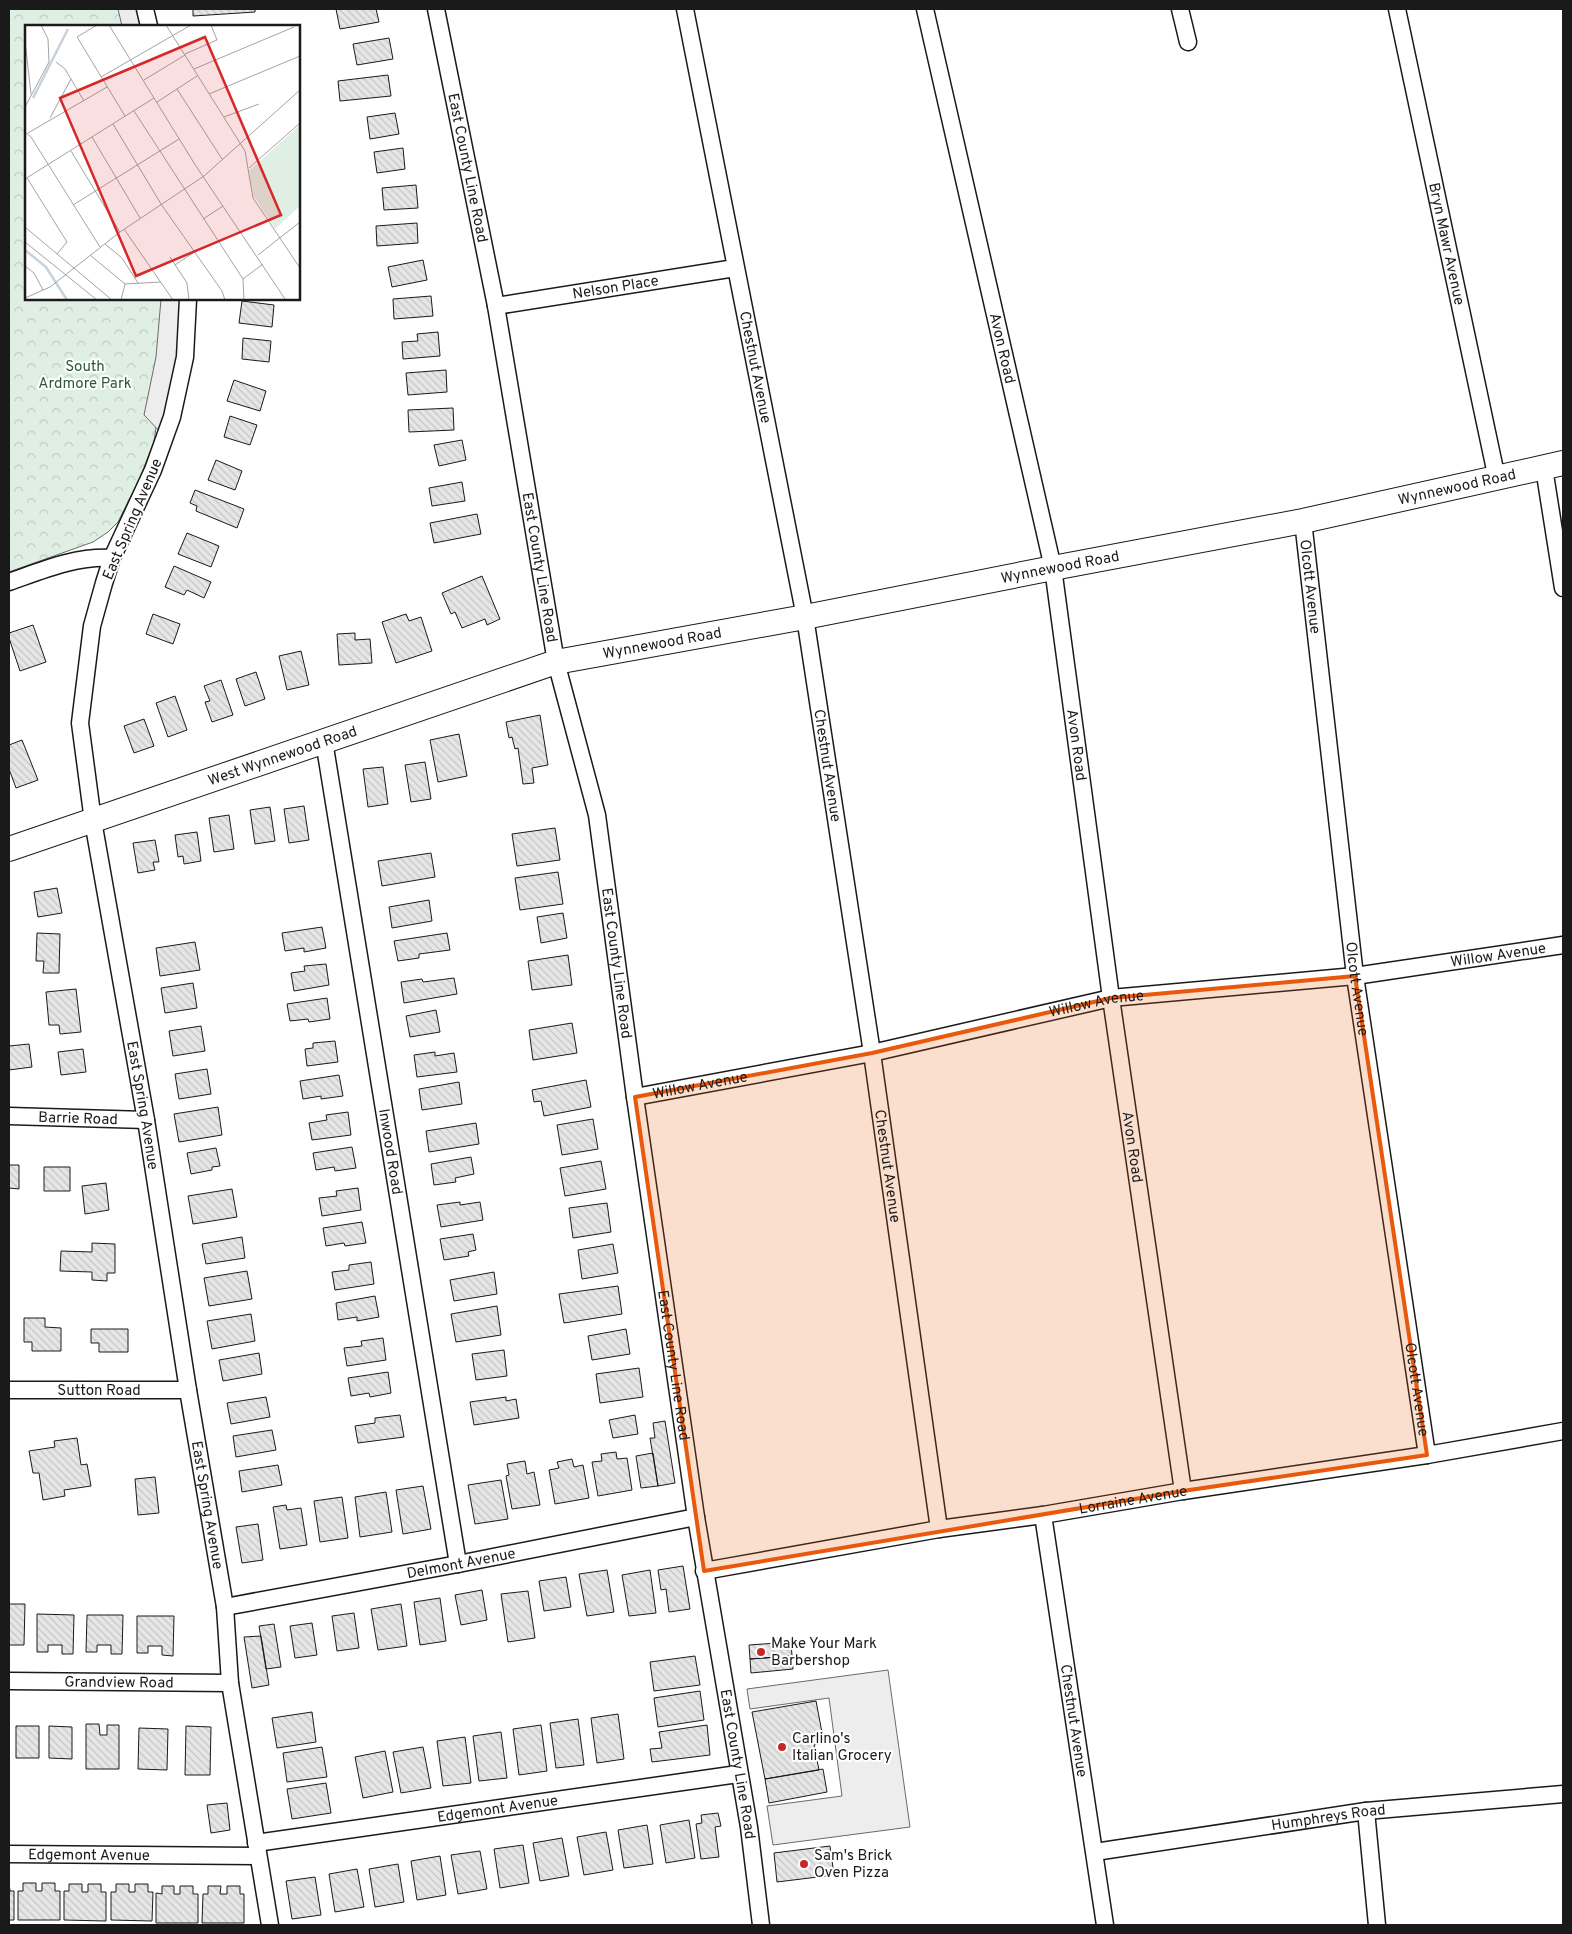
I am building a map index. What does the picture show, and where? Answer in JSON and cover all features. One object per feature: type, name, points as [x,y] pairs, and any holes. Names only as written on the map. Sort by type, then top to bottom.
[{"type":"main road","name":"Wynnewood Road","points":[[556,662],[805,617],[1053,568],[1303,522],[1554,465]]},
{"type":"main road","name":"West Wynnewood Road","points":[[9,849],[556,662]]},
{"type":"street","points":[[145,9],[149,25]]},
{"type":"street","name":"East County Line Road","points":[[436,9],[496,306],[556,662],[597,815],[635,1097],[704,1571],[748,1827],[762,1925]]},
{"type":"street","name":"Chestnut Avenue","points":[[685,9],[805,617],[872,1053],[939,1529]]},
{"type":"street","name":"Avon Road","points":[[925,9],[1053,568],[1111,998],[1183,1491]]},
{"type":"street","points":[[1180,9],[1188,42]]},
{"type":"street","name":"Bryn Mawr Avenue","points":[[1397,9],[1497,479]]},
{"type":"street","name":"Nelson Place","points":[[496,306],[735,268]]},
{"type":"street","name":"East Spring Avenue","points":[[188,300],[185,357],[172,418],[153,470],[112,558],[92,626],[80,724],[93,821],[146,1120],[188,1390],[225,1607],[230,1683],[270,1925]]},
{"type":"street","points":[[1554,465],[1563,588]]},
{"type":"street","name":"Olcott Avenue","points":[[1303,522],[1356,976],[1428,1455]]},
{"type":"street","points":[[9,582],[76,560],[93,557],[112,558]]},
{"type":"street","name":"Inwood Road","points":[[324,741],[458,1564]]},
{"type":"street","name":"Willow Avenue","points":[[635,1097],[872,1053],[1111,998],[1356,976],[1563,945]]},
{"type":"street","name":"Barrie Road","points":[[9,1116],[146,1120]]},
{"type":"street","name":"Sutton Road","points":[[9,1390],[188,1390]]},
{"type":"street","name":"Lorraine Avenue","points":[[704,1571],[939,1529],[1043,1515],[1183,1491],[1428,1455],[1563,1431]]},
{"type":"street","name":"Chestnut Avenue","points":[[1043,1515],[1105,1925]]},
{"type":"street","name":"Delmont Avenue","points":[[225,1607],[696,1517]]},
{"type":"street","name":"Grandview Road","points":[[9,1681],[230,1683]]},
{"type":"street","name":"Edgemont Avenue","points":[[9,1854],[257,1849],[738,1774]]},
{"type":"street","name":"Humphreys Road","points":[[1095,1852],[1366,1811],[1563,1794]]},
{"type":"street","points":[[1366,1811],[1377,1925]]},
{"type":"highlighted area","points":[[1355,976],[1427,1455],[1183,1491],[704,1571],[635,1097],[872,1053],[1111,998]]},
{"type":"green space","name":"South Ardmore Park","points":[[9,9],[133,9],[136,25],[25,25],[25,300],[173,300],[154,442],[139,480],[118,522],[108,532],[93,542],[9,572]]},
{"type":"shaded area","points":[[118,9],[145,9],[149,25],[122,25]]},
{"type":"shaded area","points":[[161,300],[188,300],[166,438],[144,415],[156,357]]},
{"type":"shaded area","points":[[888,1670],[910,1827],[773,1845],[767,1806],[842,1796],[829,1698],[750,1709],[747,1689]]},
{"type":"building","points":[[193,9],[255,9],[255,12],[193,16]]},
{"type":"building","points":[[336,9],[376,9],[379,22],[340,29]]},
{"type":"building","points":[[389,38],[393,59],[357,65],[353,44]]},
{"type":"building","points":[[388,75],[391,96],[340,101],[338,81]]},
{"type":"building","points":[[395,113],[399,134],[370,139],[367,117]]},
{"type":"building","points":[[403,148],[405,169],[377,173],[374,152]]},
{"type":"building","points":[[416,185],[418,208],[384,210],[382,188]]},
{"type":"building","points":[[417,223],[418,243],[377,246],[376,226]]},
{"type":"building","points":[[423,260],[427,280],[392,287],[388,267]]},
{"type":"building","points":[[431,296],[433,316],[394,319],[393,299]]},
{"type":"building","points":[[242,301],[274,305],[272,327],[239,323]]},
{"type":"building","points":[[438,332],[440,356],[403,359],[402,342],[418,341],[417,334]]},
{"type":"building","points":[[243,338],[271,341],[269,362],[242,359]]},
{"type":"building","points":[[446,370],[447,392],[408,395],[406,373]]},
{"type":"building","points":[[234,380],[266,391],[260,411],[227,401]]},
{"type":"building","points":[[453,408],[454,430],[409,432],[408,410]]},
{"type":"building","points":[[230,416],[257,425],[250,445],[224,437]]},
{"type":"building","points":[[462,440],[466,460],[439,466],[434,445]]},
{"type":"building","points":[[216,460],[242,471],[235,490],[208,480]]},
{"type":"building","points":[[462,482],[465,501],[432,506],[429,488]]},
{"type":"building","points":[[195,490],[244,509],[237,528],[196,511],[197,506],[190,503]]},
{"type":"building","points":[[477,514],[481,534],[434,543],[430,523]]},
{"type":"building","points":[[187,533],[219,546],[211,567],[178,554]]},
{"type":"building","points":[[174,566],[211,582],[204,598],[187,590],[184,595],[165,587]]},
{"type":"building","points":[[482,576],[500,619],[487,625],[485,619],[462,628],[455,612],[451,614],[442,593]]},
{"type":"building","points":[[153,614],[180,624],[173,644],[146,634]]},
{"type":"building","points":[[406,614],[409,621],[421,617],[432,651],[396,663],[382,622]]},
{"type":"building","points":[[33,625],[46,662],[20,671],[9,633]]},
{"type":"building","points":[[355,633],[355,640],[370,639],[372,663],[339,665],[337,634]]},
{"type":"building","points":[[301,651],[309,685],[287,690],[279,656]]},
{"type":"building","points":[[256,672],[265,699],[245,706],[236,679]]},
{"type":"building","points":[[221,680],[233,715],[212,722],[205,702],[210,701],[204,686]]},
{"type":"building","points":[[175,696],[187,730],[168,737],[156,703]]},
{"type":"building","points":[[540,715],[548,765],[532,768],[534,783],[523,784],[518,748],[515,749],[512,737],[509,738],[506,722]]},
{"type":"building","points":[[144,719],[154,746],[134,753],[124,726]]},
{"type":"building","points":[[459,734],[467,776],[438,782],[430,740]]},
{"type":"building","points":[[22,740],[38,780],[16,788],[9,769],[9,745]]},
{"type":"building","points":[[425,762],[431,799],[411,802],[405,765]]},
{"type":"building","points":[[383,767],[388,804],[368,807],[363,769]]},
{"type":"building","points":[[304,806],[309,840],[289,843],[284,809]]},
{"type":"building","points":[[270,807],[275,841],[255,844],[250,810]]},
{"type":"building","points":[[229,815],[234,849],[214,852],[209,818]]},
{"type":"building","points":[[555,828],[560,860],[517,866],[512,834]]},
{"type":"building","points":[[197,832],[201,861],[184,864],[183,856],[178,857],[175,835]]},
{"type":"building","points":[[155,840],[159,862],[153,862],[155,870],[138,873],[133,843]]},
{"type":"building","points":[[431,853],[435,877],[382,886],[378,861]]},
{"type":"building","points":[[558,872],[563,904],[520,910],[515,878]]},
{"type":"building","points":[[57,888],[62,913],[38,917],[34,892]]},
{"type":"building","points":[[429,900],[432,921],[392,928],[389,907]]},
{"type":"building","points":[[563,913],[567,938],[541,943],[537,917]]},
{"type":"building","points":[[322,927],[326,948],[304,952],[304,948],[285,951],[282,933]]},
{"type":"building","points":[[37,933],[60,934],[59,973],[43,973],[44,961],[36,961]]},
{"type":"building","points":[[447,933],[450,950],[419,954],[419,958],[398,961],[394,941]]},
{"type":"building","points":[[195,942],[200,970],[160,976],[156,948]]},
{"type":"building","points":[[568,955],[572,985],[532,990],[528,961]]},
{"type":"building","points":[[326,964],[329,985],[294,991],[291,973],[305,971],[304,966]]},
{"type":"building","points":[[454,978],[457,994],[404,1003],[401,982],[422,979],[423,982]]},
{"type":"building","points":[[193,983],[197,1008],[165,1013],[161,988]]},
{"type":"building","points":[[76,989],[81,1032],[60,1034],[59,1025],[49,1025],[46,992]]},
{"type":"building","points":[[327,998],[330,1019],[309,1022],[308,1019],[290,1021],[287,1004]]},
{"type":"building","points":[[436,1010],[440,1032],[410,1037],[406,1016]]},
{"type":"building","points":[[572,1023],[577,1053],[533,1060],[529,1030]]},
{"type":"building","points":[[201,1026],[205,1051],[173,1056],[169,1031]]},
{"type":"building","points":[[335,1041],[338,1062],[307,1066],[305,1049],[313,1048],[313,1043]]},
{"type":"building","points":[[29,1044],[32,1067],[9,1070],[9,1046]]},
{"type":"building","points":[[83,1049],[86,1072],[61,1075],[58,1052]]},
{"type":"building","points":[[435,1052],[435,1056],[454,1053],[457,1072],[417,1077],[414,1055]]},
{"type":"building","points":[[207,1069],[211,1094],[179,1099],[175,1074]]},
{"type":"building","points":[[339,1075],[343,1096],[321,1099],[321,1096],[303,1099],[300,1081]]},
{"type":"building","points":[[586,1080],[591,1107],[544,1116],[541,1101],[534,1102],[532,1090]]},
{"type":"building","points":[[459,1082],[462,1104],[422,1110],[419,1089]]},
{"type":"building","points":[[218,1107],[222,1135],[179,1142],[174,1114]]},
{"type":"building","points":[[348,1112],[351,1135],[312,1140],[309,1123],[327,1120],[326,1115]]},
{"type":"building","points":[[593,1119],[598,1149],[562,1155],[557,1125]]},
{"type":"building","points":[[476,1123],[479,1144],[429,1152],[426,1131]]},
{"type":"building","points":[[352,1147],[356,1168],[335,1171],[334,1167],[316,1170],[313,1153]]},
{"type":"building","points":[[216,1148],[220,1166],[212,1167],[212,1170],[191,1174],[187,1153]]},
{"type":"building","points":[[471,1157],[474,1174],[455,1178],[456,1182],[434,1185],[431,1164]]},
{"type":"building","points":[[601,1161],[606,1189],[565,1196],[560,1168]]},
{"type":"building","points":[[9,1165],[19,1165],[19,1189],[9,1188]]},
{"type":"building","points":[[44,1167],[70,1167],[70,1191],[44,1191]]},
{"type":"building","points":[[106,1183],[109,1210],[85,1214],[82,1186]]},
{"type":"building","points":[[358,1188],[361,1210],[322,1216],[319,1198],[337,1196],[336,1191]]},
{"type":"building","points":[[232,1189],[237,1217],[193,1224],[188,1196]]},
{"type":"building","points":[[460,1202],[460,1205],[480,1202],[483,1220],[441,1227],[437,1205]]},
{"type":"building","points":[[607,1203],[611,1232],[573,1238],[569,1208]]},
{"type":"building","points":[[362,1222],[366,1243],[345,1246],[344,1243],[326,1246],[323,1228]]},
{"type":"building","points":[[473,1234],[476,1250],[468,1252],[469,1256],[444,1260],[440,1239]]},
{"type":"building","points":[[242,1237],[245,1258],[206,1264],[202,1244]]},
{"type":"building","points":[[92,1243],[115,1244],[115,1273],[107,1273],[107,1281],[92,1280],[92,1272],[60,1271],[61,1251],[92,1252]]},
{"type":"building","points":[[613,1244],[618,1273],[582,1279],[578,1250]]},
{"type":"building","points":[[371,1262],[374,1284],[335,1290],[332,1272],[349,1270],[349,1265]]},
{"type":"building","points":[[247,1271],[252,1299],[209,1306],[204,1278]]},
{"type":"building","points":[[494,1272],[497,1294],[454,1301],[450,1280]]},
{"type":"building","points":[[618,1286],[622,1314],[564,1323],[559,1294]]},
{"type":"building","points":[[375,1296],[379,1317],[357,1321],[357,1317],[338,1320],[336,1303]]},
{"type":"building","points":[[497,1306],[501,1335],[456,1342],[451,1314]]},
{"type":"building","points":[[251,1314],[255,1341],[212,1349],[207,1321]]},
{"type":"building","points":[[24,1318],[45,1318],[45,1327],[61,1328],[61,1351],[32,1351],[32,1342],[24,1342]]},
{"type":"building","points":[[91,1329],[128,1329],[128,1352],[99,1352],[99,1343],[91,1343]]},
{"type":"building","points":[[626,1329],[630,1354],[592,1360],[588,1336]]},
{"type":"building","points":[[383,1338],[386,1360],[347,1366],[344,1348],[362,1346],[361,1341]]},
{"type":"building","points":[[504,1350],[507,1376],[476,1380],[472,1354]]},
{"type":"building","points":[[259,1353],[262,1374],[223,1381],[219,1360]]},
{"type":"building","points":[[639,1368],[643,1397],[600,1403],[596,1374]]},
{"type":"building","points":[[388,1372],[391,1393],[370,1397],[369,1393],[351,1396],[348,1378]]},
{"type":"building","points":[[266,1397],[270,1417],[231,1424],[227,1403]]},
{"type":"building","points":[[506,1397],[506,1401],[516,1399],[519,1418],[474,1425],[470,1402]]},
{"type":"building","points":[[400,1415],[404,1437],[358,1443],[355,1426],[375,1423],[375,1418]]},
{"type":"building","points":[[635,1415],[638,1434],[613,1438],[609,1420]]},
{"type":"building","points":[[665,1421],[675,1483],[658,1486],[650,1438],[655,1438],[653,1423]]},
{"type":"building","points":[[272,1430],[276,1450],[236,1457],[233,1436]]},
{"type":"building","points":[[77,1438],[81,1465],[87,1464],[91,1486],[64,1490],[65,1496],[43,1500],[39,1473],[33,1473],[29,1451],[55,1447],[54,1441]]},
{"type":"building","points":[[616,1452],[617,1459],[627,1458],[632,1490],[598,1496],[592,1462],[602,1461],[601,1454]]},
{"type":"building","points":[[653,1453],[658,1486],[641,1488],[636,1456]]},
{"type":"building","points":[[572,1459],[574,1467],[583,1465],[589,1498],[555,1504],[549,1470],[559,1468],[557,1462]]},
{"type":"building","points":[[525,1461],[527,1474],[534,1472],[540,1505],[512,1509],[506,1476],[509,1475],[507,1464]]},
{"type":"building","points":[[278,1465],[282,1485],[242,1492],[239,1471]]},
{"type":"building","points":[[155,1477],[159,1513],[138,1515],[135,1479]]},
{"type":"building","points":[[501,1480],[508,1519],[475,1524],[468,1485]]},
{"type":"building","points":[[423,1486],[431,1529],[403,1534],[396,1490]]},
{"type":"building","points":[[386,1492],[392,1532],[360,1537],[355,1497]]},
{"type":"building","points":[[342,1497],[348,1538],[320,1542],[314,1501]]},
{"type":"building","points":[[286,1505],[287,1510],[301,1508],[307,1545],[280,1549],[273,1507]]},
{"type":"building","points":[[258,1524],[263,1560],[242,1563],[236,1527]]},
{"type":"building","points":[[683,1566],[690,1609],[669,1612],[666,1589],[661,1590],[658,1570]]},
{"type":"building","points":[[607,1570],[614,1612],[587,1616],[579,1574]]},
{"type":"building","points":[[650,1570],[656,1613],[629,1616],[622,1575]]},
{"type":"building","points":[[566,1577],[571,1607],[544,1611],[539,1581]]},
{"type":"building","points":[[482,1590],[487,1620],[461,1625],[455,1595]]},
{"type":"building","points":[[528,1591],[535,1638],[508,1642],[501,1594]]},
{"type":"building","points":[[440,1598],[446,1641],[420,1645],[414,1602]]},
{"type":"building","points":[[9,1604],[25,1604],[24,1645],[9,1645]]},
{"type":"building","points":[[401,1604],[407,1646],[378,1650],[371,1609]]},
{"type":"building","points":[[354,1613],[359,1648],[337,1651],[332,1616]]},
{"type":"building","points":[[37,1614],[74,1615],[73,1654],[62,1654],[62,1645],[48,1645],[48,1652],[37,1652]]},
{"type":"building","points":[[87,1615],[123,1615],[122,1654],[111,1654],[111,1645],[97,1645],[97,1652],[86,1652]]},
{"type":"building","points":[[137,1616],[174,1616],[173,1656],[162,1655],[162,1646],[148,1646],[148,1653],[137,1653]]},
{"type":"building","points":[[312,1623],[317,1655],[295,1658],[290,1626]]},
{"type":"building","points":[[274,1624],[281,1667],[266,1669],[259,1626]]},
{"type":"building","points":[[261,1636],[269,1685],[252,1688],[244,1637]]},
{"type":"building","points":[[791,1642],[792,1656],[750,1659],[749,1645]]},
{"type":"building","points":[[695,1656],[700,1685],[654,1691],[650,1662]]},
{"type":"building","points":[[792,1656],[793,1669],[751,1673],[750,1659]]},
{"type":"building","points":[[700,1691],[704,1720],[658,1727],[654,1698]]},
{"type":"building","points":[[816,1701],[824,1743],[814,1745],[819,1770],[765,1779],[752,1712]]},
{"type":"building","points":[[312,1712],[316,1742],[277,1748],[272,1718]]},
{"type":"building","points":[[618,1714],[624,1759],[597,1763],[591,1718]]},
{"type":"building","points":[[578,1719],[584,1765],[556,1768],[550,1723]]},
{"type":"building","points":[[86,1724],[99,1724],[100,1735],[107,1735],[107,1725],[119,1725],[119,1769],[86,1769]]},
{"type":"building","points":[[541,1725],[547,1771],[519,1775],[513,1729]]},
{"type":"building","points":[[707,1725],[710,1755],[652,1762],[650,1749],[662,1748],[659,1732]]},
{"type":"building","points":[[16,1726],[39,1726],[39,1758],[16,1758]]},
{"type":"building","points":[[49,1726],[72,1727],[72,1759],[49,1758]]},
{"type":"building","points":[[186,1726],[211,1727],[210,1775],[185,1775]]},
{"type":"building","points":[[139,1728],[168,1729],[167,1770],[138,1769]]},
{"type":"building","points":[[501,1732],[507,1778],[479,1781],[473,1736]]},
{"type":"building","points":[[465,1737],[471,1783],[443,1786],[437,1741]]},
{"type":"building","points":[[322,1747],[327,1777],[287,1782],[283,1753]]},
{"type":"building","points":[[423,1747],[431,1788],[401,1793],[393,1752]]},
{"type":"building","points":[[385,1751],[393,1792],[363,1798],[355,1757]]},
{"type":"building","points":[[823,1769],[827,1792],[769,1803],[765,1779]]},
{"type":"building","points":[[326,1783],[331,1813],[292,1819],[287,1789]]},
{"type":"building","points":[[227,1803],[230,1830],[211,1833],[207,1805]]},
{"type":"building","points":[[718,1813],[721,1826],[715,1827],[719,1857],[701,1859],[696,1824],[702,1823],[701,1815]]},
{"type":"building","points":[[689,1820],[695,1858],[666,1863],[660,1825]]},
{"type":"building","points":[[647,1825],[653,1864],[624,1868],[618,1830]]},
{"type":"building","points":[[606,1832],[613,1870],[584,1875],[577,1837]]},
{"type":"building","points":[[562,1838],[569,1876],[540,1881],[533,1843]]},
{"type":"building","points":[[523,1845],[529,1883],[500,1888],[494,1849]]},
{"type":"building","name":"Sam's Brick Oven Pizza","points":[[830,1846],[834,1875],[777,1882],[774,1853]]},
{"type":"building","points":[[480,1851],[487,1889],[458,1894],[451,1855]]},
{"type":"building","points":[[440,1856],[446,1895],[417,1900],[411,1861]]},
{"type":"building","points":[[398,1864],[404,1902],[375,1907],[369,1869]]},
{"type":"building","points":[[357,1869],[364,1907],[335,1912],[329,1874]]},
{"type":"building","points":[[315,1877],[321,1915],[292,1919],[286,1881]]},
{"type":"building","points":[[9,1883],[10,1891],[14,1891],[14,1920],[9,1920]]},
{"type":"building","points":[[23,1883],[36,1883],[36,1891],[42,1891],[42,1883],[55,1883],[55,1891],[60,1891],[60,1920],[18,1920],[18,1891],[23,1891]]},
{"type":"building","points":[[69,1884],[82,1884],[82,1892],[88,1892],[88,1884],[101,1884],[101,1892],[106,1892],[106,1921],[64,1920],[64,1891],[69,1891]]},
{"type":"building","points":[[116,1884],[129,1884],[129,1892],[135,1892],[135,1884],[148,1884],[148,1892],[153,1892],[152,1921],[111,1920],[111,1892],[116,1892]]},
{"type":"building","points":[[162,1886],[174,1886],[174,1894],[180,1894],[180,1886],[193,1886],[193,1894],[198,1894],[198,1923],[156,1923],[156,1893],[162,1894]]},
{"type":"building","points":[[208,1886],[221,1886],[220,1894],[227,1894],[227,1886],[240,1886],[240,1894],[244,1894],[244,1923],[202,1923],[203,1894],[208,1894]]},
{"type":"place","name":"Make Your Mark Barbershop","points":[[761,1652]]},
{"type":"place","name":"Carlino's Italian Grocery","points":[[782,1747]]},
{"type":"place","name":"Sam's Brick Oven Pizza","points":[[804,1864]]}]
